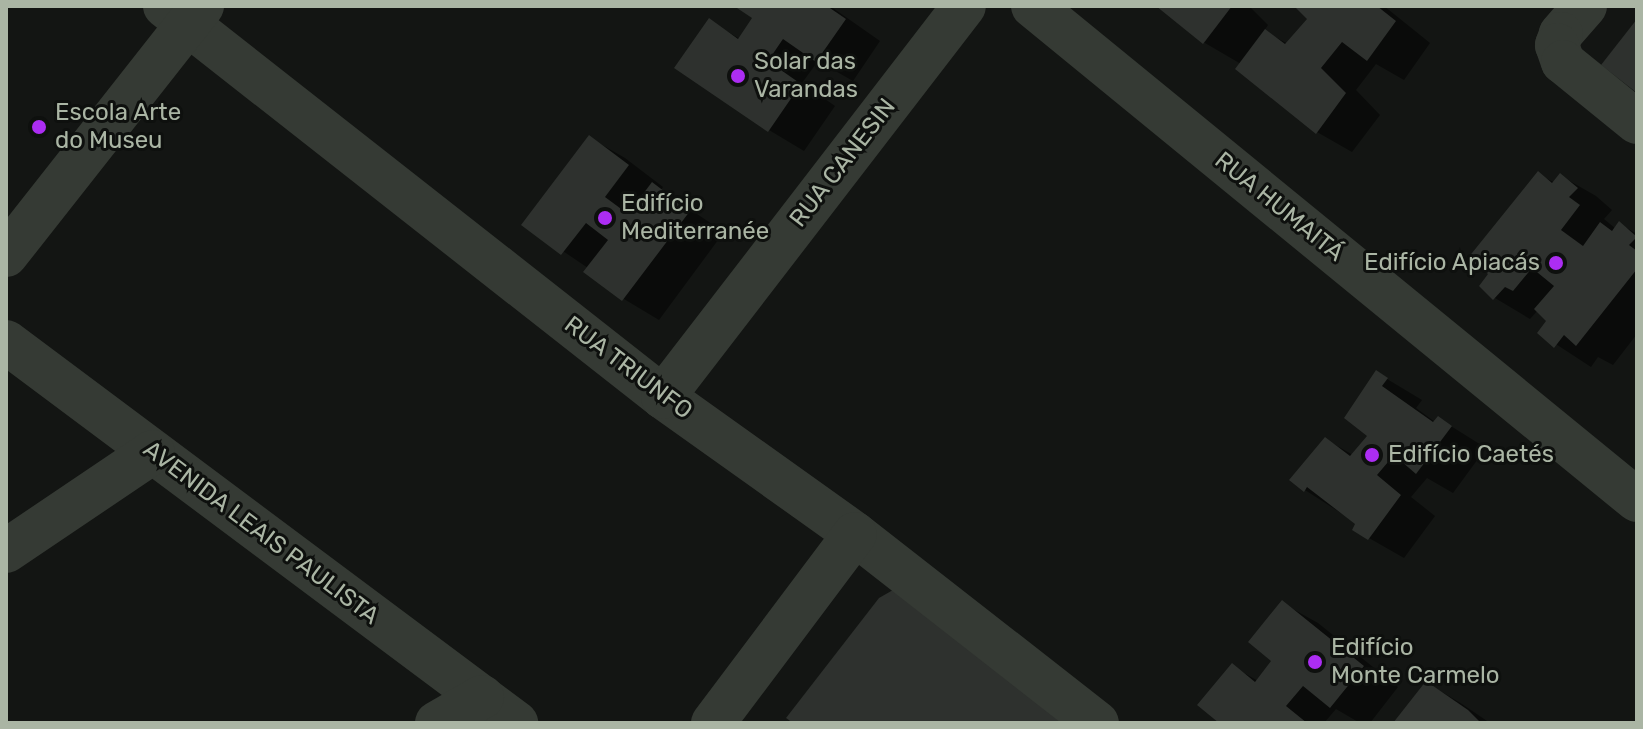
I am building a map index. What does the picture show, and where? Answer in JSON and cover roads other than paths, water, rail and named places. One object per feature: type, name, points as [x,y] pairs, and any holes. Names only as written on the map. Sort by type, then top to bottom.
[{"type":"street","name":"RUA CANESIN","points":[[663,397],[964,6]]},
{"type":"street","name":"RUA HUMAITÁ","points":[[1033,6],[1637,500]]},
{"type":"street","points":[[1585,6],[1561,34],[1557,45],[1563,62],[1637,122]]},
{"type":"street","name":"RUA TRIUNFO","points":[[185,12],[663,397],[855,534],[1097,723]]},
{"type":"street","points":[[6,255],[185,12]]},
{"type":"street","name":"AVENIDA LEAIS PAULISTA","points":[[6,342],[516,723]]},
{"type":"street","points":[[6,551],[153,452]]},
{"type":"street","points":[[713,723],[855,534]]},
{"type":"street","points":[[437,723],[482,697]]},
{"type":"place","name":"Solar das Varandas","points":[[738,76]]},
{"type":"place","name":"Escola Arte do Museu","points":[[39,127]]},
{"type":"place","name":"Edifício Mediterranée","points":[[605,218]]},
{"type":"place","name":"Edifício Apiacás","points":[[1556,263]]},
{"type":"place","name":"Edifício Caetés","points":[[1372,455]]},
{"type":"place","name":"Edifício Monte Carmelo","points":[[1315,662]]}]
